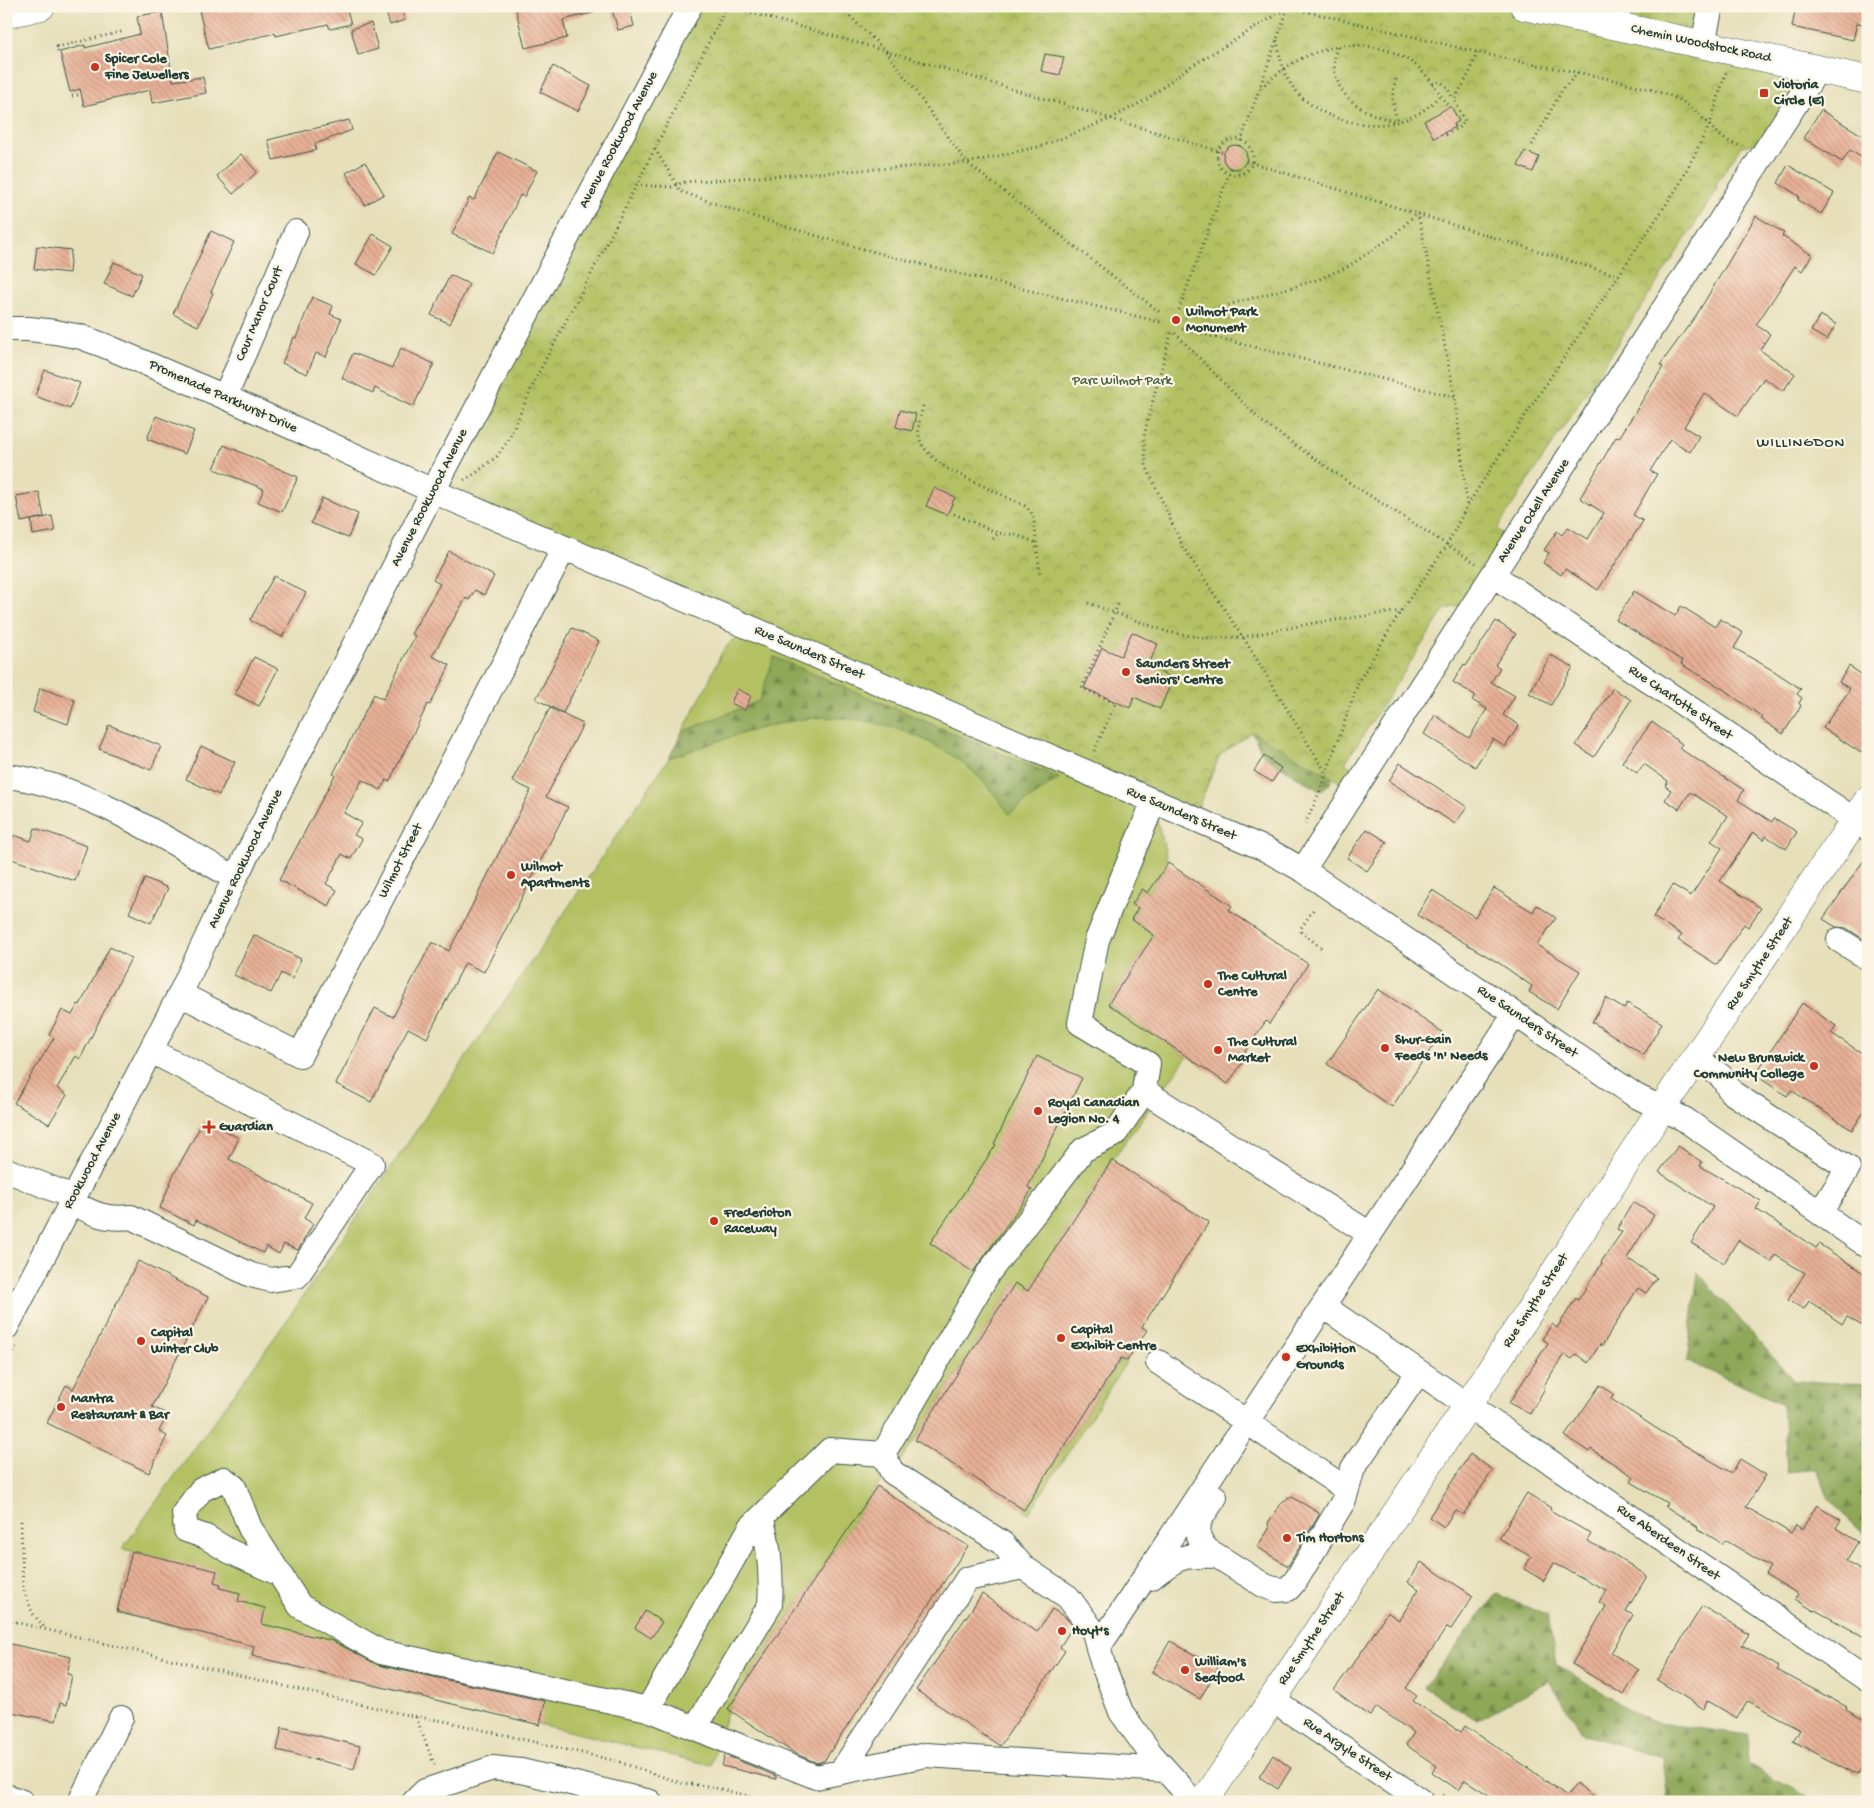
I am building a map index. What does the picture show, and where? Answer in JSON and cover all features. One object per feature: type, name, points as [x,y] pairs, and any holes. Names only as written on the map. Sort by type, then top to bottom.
[{"type":"main road","points":[[6,14],[40,6]]},
{"type":"main road","name":"Chemin Woodstock Road","points":[[1524,6],[1868,80]]},
{"type":"main road","name":"Rue Smythe Street","points":[[1204,1802],[1468,1405],[1662,1108],[1864,817]]},
{"type":"street","name":"Avenue Rookwood Avenue","points":[[180,994],[235,878],[434,491],[690,6]]},
{"type":"street","points":[[1703,44],[1711,6]]},
{"type":"street","name":"Avenue Odell Avenue","points":[[1303,870],[1485,570],[1769,146],[1818,69]]},
{"type":"street","name":"Cour Manor Court","points":[[225,397],[296,232]]},
{"type":"street","name":"Promenade Parkhurst Drive","points":[[6,329],[29,329],[80,337],[103,345],[225,397],[434,491]]},
{"type":"street","name":"Rue Saunders Street","points":[[434,491],[1154,803],[1265,849],[1303,870],[1636,1096],[1684,1119],[1868,1246]]},
{"type":"street","name":"Wilmot Street","points":[[180,994],[300,1054],[564,548]]},
{"type":"street","name":"Rue Charlotte Street","points":[[1485,570],[1864,817]]},
{"type":"street","points":[[6,776],[52,786],[89,799],[235,878]]},
{"type":"street","points":[[882,1454],[989,1272],[1083,1150],[1115,1134],[1144,1091],[1148,1064],[1080,1023],[1097,940],[1154,803]]},
{"type":"street","points":[[1839,940],[1868,958]]},
{"type":"street","name":"Rookwood Avenue","points":[[6,1328],[180,994]]},
{"type":"street","points":[[1098,1648],[1515,1014]]},
{"type":"street","points":[[6,1170],[72,1200],[94,1214],[113,1219],[131,1217],[251,1275],[271,1280],[297,1276],[372,1164],[259,1108],[151,1051]]},
{"type":"street","points":[[1696,1058],[1722,1077],[1731,1092],[1848,1168],[1820,1213]]},
{"type":"street","points":[[1144,1091],[1370,1234]]},
{"type":"street","name":"Rue Aberdeen Street","points":[[1323,1306],[1868,1680]]},
{"type":"street","points":[[1158,1362],[1346,1489]]},
{"type":"street","points":[[1247,1422],[1237,1466],[1199,1521],[1198,1537],[1206,1548],[1265,1586],[1277,1590],[1288,1588],[1296,1580],[1344,1500],[1353,1468],[1418,1373]]},
{"type":"street","points":[[648,1709],[752,1527],[760,1518],[830,1450],[882,1454]]},
{"type":"street","points":[[882,1454],[892,1472],[1002,1543],[1023,1567],[1068,1597],[1094,1632],[1103,1665],[1121,1712],[1151,1754],[1192,1802]]},
{"type":"street","points":[[696,1728],[770,1604],[772,1584],[768,1542],[760,1518]]},
{"type":"street","points":[[1137,1590],[1172,1561],[1190,1555],[1217,1556]]},
{"type":"street","points":[[841,1772],[966,1579],[1023,1567]]},
{"type":"street","points":[[280,1574],[300,1606],[381,1652],[648,1709],[816,1776],[926,1755],[1166,1770]]},
{"type":"street","name":"Rue Argyle Street","points":[[1272,1699],[1422,1802]]},
{"type":"street","points":[[80,1802],[121,1718]]},
{"type":"street","points":[[414,1802],[426,1791],[493,1768],[506,1768],[650,1802]]},
{"type":"street","points":[[6,1796],[22,1802]]},
{"type":"path","points":[[464,479],[476,473],[497,456],[508,442],[538,374],[727,6],[886,51],[1225,153]]},
{"type":"path","points":[[839,6],[886,51],[967,163],[1162,314]]},
{"type":"path","points":[[1280,6],[1612,79],[1668,95],[1691,106],[1724,139],[1741,146],[1769,146]]},
{"type":"path","points":[[1239,146],[1288,8]]},
{"type":"path","points":[[636,185],[671,187],[683,182],[967,163],[1042,146],[1110,119],[1147,99],[1188,68],[1288,8]]},
{"type":"path","points":[[58,52],[57,46],[125,31]]},
{"type":"path","points":[[1277,40],[1283,69],[1295,90],[1306,101],[1335,117],[1351,122],[1369,124],[1398,121],[1421,112],[1430,106],[1440,94]]},
{"type":"path","points":[[1261,88],[1283,69],[1313,53],[1337,47],[1369,46],[1394,52],[1418,67],[1433,84],[1449,108]]},
{"type":"path","points":[[1337,47],[1334,73],[1343,91],[1364,110],[1382,118],[1398,121]]},
{"type":"path","points":[[1454,100],[1478,51]]},
{"type":"path","points":[[1305,825],[1359,681],[1402,611],[1447,546],[1467,506],[1528,411],[1679,185],[1710,124],[1727,68]]},
{"type":"path","points":[[1532,145],[1562,90],[1578,73]]},
{"type":"path","points":[[1396,79],[1392,99],[1398,121]]},
{"type":"path","points":[[1433,84],[1440,82],[1447,87],[1465,121],[1461,126],[1444,136],[1443,133]]},
{"type":"path","points":[[72,96],[81,94]]},
{"type":"path","points":[[1228,140],[1241,140],[1250,146],[1254,157],[1253,163],[1246,172],[1235,175],[1229,174],[1220,166],[1217,160],[1218,151],[1223,143],[1228,140]]},
{"type":"path","points":[[655,148],[680,191],[717,204],[818,237],[1160,322]]},
{"type":"path","points":[[1246,161],[1619,276]]},
{"type":"path","points":[[1179,310],[1231,168]]},
{"type":"path","points":[[1185,317],[1317,280],[1349,266],[1393,236],[1418,213]]},
{"type":"path","points":[[1418,213],[1454,397],[1467,506]]},
{"type":"path","points":[[1182,329],[1454,397]]},
{"type":"path","points":[[1326,773],[1242,637],[1183,547],[1146,466],[1144,437],[1146,422],[1173,333],[1262,422],[1353,485],[1485,570]]},
{"type":"path","points":[[923,406],[918,424],[918,439],[934,459],[946,468],[1025,506],[1031,512],[1034,520],[1040,575]]},
{"type":"path","points":[[954,514],[998,533],[1016,535],[1037,543]]},
{"type":"path","points":[[993,539],[998,533]]},
{"type":"path","points":[[1094,751],[1116,703],[1082,688],[1119,602]]},
{"type":"path","points":[[1088,603],[1168,632],[1204,638],[1242,637],[1314,623],[1402,611]]},
{"type":"path","points":[[1313,910],[1301,928],[1301,932],[1323,949]]},
{"type":"path","points":[[20,1522],[23,1588],[33,1614],[46,1630]]},
{"type":"path","points":[[6,1620],[416,1716],[616,1760],[681,1783],[707,1786],[773,1802]]},
{"type":"path","points":[[416,1716],[442,1785]]},
{"type":"green space","name":"Parc Wilmot Park","points":[[690,6],[1711,6],[1703,44],[1818,69],[1773,140],[1741,146],[1715,186],[1718,187],[1692,229],[1497,529],[1508,538],[1464,605],[1445,609],[1345,763],[1365,776],[1354,792],[1326,773],[1252,732],[1220,755],[1193,819],[433,491]]},
{"type":"green space","name":"Fredericton Raceway","points":[[745,626],[1153,803],[1168,863],[1148,893],[1142,889],[1132,903],[1138,908],[1131,919],[1154,935],[1108,1004],[1187,1057],[1112,1160],[1028,1291],[1015,1283],[915,1440],[892,1472],[877,1486],[728,1709],[711,1765],[252,1656],[254,1646],[117,1612],[132,1551],[122,1549],[285,1323],[669,758],[722,652]]},
{"type":"green space","points":[[774,657],[1059,778],[1009,814],[979,777],[940,748],[904,731],[884,725],[844,718],[823,717],[804,719],[769,726],[669,758],[682,732],[759,701]]},
{"type":"green space","points":[[1252,732],[1334,765],[1331,783],[1320,791],[1264,756]]},
{"type":"green space","points":[[1698,1272],[1794,1381],[1868,1384],[1868,1537],[1828,1499],[1817,1469],[1787,1472],[1783,1404],[1687,1361]]},
{"type":"green space","points":[[1121,1358],[1127,1361],[1029,1513],[1024,1510]]},
{"type":"green space","points":[[1497,1594],[1548,1616],[1556,1664],[1650,1722],[1749,1735],[1748,1764],[1808,1796],[1793,1802],[1668,1802],[1663,1757],[1584,1735],[1549,1681],[1477,1720],[1424,1687]]},
{"type":"building","points":[[220,6],[346,6],[351,24],[330,29],[328,24],[276,36],[275,33],[209,49],[199,11]]},
{"type":"building","points":[[384,6],[401,6],[405,20],[390,25]]},
{"type":"building","points":[[515,6],[594,6],[595,12],[563,20],[567,38],[525,48]]},
{"type":"building","points":[[611,6],[629,6],[634,26],[618,30]]},
{"type":"building","points":[[1796,6],[1868,6],[1868,25],[1857,23],[1853,40],[1792,27]]},
{"type":"building","points":[[162,12],[173,81],[203,77],[206,93],[152,103],[150,90],[84,106],[80,89],[70,92],[60,52],[85,45],[85,48],[140,34],[137,16]]},
{"type":"building","points":[[371,23],[378,49],[358,55],[351,29]]},
{"type":"building","points":[[1045,54],[1064,57],[1060,75],[1041,71]]},
{"type":"building","points":[[553,66],[591,86],[578,111],[540,92]]},
{"type":"building","points":[[1451,106],[1459,121],[1454,124],[1455,127],[1434,138],[1424,121]]},
{"type":"building","points":[[1821,110],[1868,139],[1868,162],[1850,150],[1842,162],[1803,138]]},
{"type":"building","points":[[349,120],[352,130],[315,144],[316,150],[273,160],[268,140]]},
{"type":"building","points":[[1235,145],[1240,146],[1246,152],[1246,162],[1240,168],[1235,169],[1230,168],[1224,162],[1223,157],[1224,152],[1230,146]]},
{"type":"building","points":[[1525,151],[1539,157],[1533,172],[1518,166]]},
{"type":"building","points":[[498,152],[537,171],[524,197],[520,195],[493,253],[452,234],[469,198],[474,200]]},
{"type":"building","points":[[241,154],[257,172],[233,194],[217,176]]},
{"type":"building","points":[[365,162],[384,194],[365,205],[346,173]]},
{"type":"building","points":[[1788,165],[1834,193],[1821,214],[1798,200],[1799,196],[1778,183]]},
{"type":"building","points":[[1756,216],[1784,233],[1782,236],[1812,255],[1802,271],[1795,266],[1756,325],[1770,334],[1760,350],[1795,374],[1783,391],[1764,378],[1738,416],[1704,393],[1684,427],[1699,436],[1690,452],[1670,439],[1650,471],[1657,474],[1633,515],[1643,521],[1598,590],[1565,569],[1561,575],[1543,563],[1549,553],[1544,550],[1557,531],[1562,535],[1568,527],[1588,539],[1604,513],[1580,498],[1616,437],[1619,438],[1663,367],[1660,365],[1697,314]]},
{"type":"building","points":[[211,231],[234,242],[198,326],[173,314]]},
{"type":"building","points":[[373,234],[393,246],[376,275],[356,264]]},
{"type":"building","points":[[37,246],[71,250],[69,273],[34,269]]},
{"type":"building","points":[[114,262],[142,274],[132,296],[104,284]]},
{"type":"building","points":[[450,275],[469,284],[450,324],[431,315]]},
{"type":"building","points":[[312,297],[333,306],[330,314],[341,319],[326,357],[316,353],[307,374],[282,363],[294,337],[296,338]]},
{"type":"building","points":[[1820,315],[1836,324],[1827,340],[1811,331]]},
{"type":"building","points":[[401,348],[434,364],[413,407],[375,388],[373,393],[342,378],[353,353],[392,368]]},
{"type":"building","points":[[45,370],[80,383],[70,409],[35,396]]},
{"type":"building","points":[[900,410],[916,414],[912,431],[896,427]]},
{"type":"building","points":[[156,416],[194,431],[185,454],[147,439]]},
{"type":"building","points":[[224,445],[298,477],[282,512],[258,502],[264,489],[214,469]]},
{"type":"building","points":[[934,488],[955,497],[947,515],[926,506]]},
{"type":"building","points":[[39,492],[44,517],[21,522],[16,496]]},
{"type":"building","points":[[322,498],[358,514],[348,538],[311,523]]},
{"type":"building","points":[[52,516],[55,531],[33,535],[31,520]]},
{"type":"building","points":[[449,551],[494,576],[484,595],[475,590],[469,600],[466,598],[432,656],[450,665],[389,782],[386,780],[381,790],[362,780],[344,813],[362,823],[354,835],[362,839],[351,859],[342,854],[326,884],[337,890],[329,906],[279,880],[335,775],[333,774],[374,694],[383,699],[415,636],[411,634],[440,584],[433,580]]},
{"type":"building","points":[[274,576],[306,593],[282,637],[250,620]]},
{"type":"building","points":[[1634,591],[1675,616],[1681,606],[1715,627],[1720,619],[1743,633],[1734,648],[1801,689],[1797,694],[1802,698],[1799,703],[1801,706],[1783,734],[1720,687],[1681,664],[1683,661],[1616,620]]},
{"type":"building","points":[[1496,621],[1516,634],[1495,665],[1500,668],[1491,682],[1515,696],[1503,715],[1519,725],[1505,747],[1493,739],[1475,767],[1424,734],[1435,715],[1469,738],[1487,709],[1472,700],[1475,695],[1453,682]]},
{"type":"building","points":[[572,628],[599,641],[563,713],[536,699]]},
{"type":"building","name":"Saunders Street Seniors' Centre","points":[[1132,632],[1158,644],[1148,666],[1173,678],[1160,709],[1134,697],[1130,708],[1084,688],[1102,648],[1121,656]]},
{"type":"building","points":[[1551,655],[1573,667],[1551,705],[1529,693]]},
{"type":"building","points":[[254,657],[278,669],[259,706],[235,694]]},
{"type":"building","points":[[1868,665],[1868,743],[1861,753],[1823,728],[1850,689],[1839,682],[1849,666],[1861,674]]},
{"type":"building","points":[[40,688],[75,700],[68,724],[33,712]]},
{"type":"building","points":[[1613,688],[1631,700],[1594,757],[1576,745]]},
{"type":"building","points":[[737,689],[751,696],[745,710],[731,703]]},
{"type":"building","name":"Wilmot Apartments","points":[[550,708],[583,724],[546,797],[568,807],[484,972],[465,963],[427,1038],[408,1028],[371,1102],[336,1084],[375,1008],[393,1017],[432,942],[449,951],[531,790],[512,781]]},
{"type":"building","points":[[1652,722],[1682,744],[1679,748],[1744,790],[1738,800],[1772,822],[1774,818],[1797,832],[1786,849],[1766,836],[1764,840],[1753,832],[1720,881],[1761,908],[1748,927],[1744,924],[1717,965],[1678,940],[1682,935],[1653,917],[1673,885],[1691,896],[1722,848],[1711,841],[1728,816],[1690,792],[1679,809],[1665,800],[1671,790],[1665,786],[1668,781],[1644,764],[1637,773],[1622,762]]},
{"type":"building","points":[[109,725],[161,746],[151,770],[99,749]]},
{"type":"building","points":[[201,746],[235,762],[219,795],[186,779]]},
{"type":"building","points":[[1264,756],[1281,768],[1272,782],[1254,771]]},
{"type":"building","points":[[1400,763],[1467,807],[1455,824],[1389,781]]},
{"type":"building","points":[[35,828],[87,846],[75,881],[6,857],[14,835],[31,841]]},
{"type":"building","points":[[1367,829],[1387,842],[1367,871],[1347,858]]},
{"type":"building","points":[[1868,854],[1868,936],[1865,940],[1846,928],[1836,927],[1823,919]]},
{"type":"building","name":"The Cultural Centre","points":[[1168,863],[1232,906],[1229,910],[1308,964],[1269,1024],[1266,1021],[1244,1053],[1247,1056],[1228,1084],[1108,1004],[1154,935],[1131,919],[1138,908],[1132,904],[1142,889],[1148,893]]},
{"type":"building","points":[[145,878],[168,888],[151,923],[129,913]]},
{"type":"building","points":[[1494,888],[1533,912],[1537,905],[1556,918],[1537,945],[1580,971],[1557,1009],[1529,992],[1532,986],[1499,963],[1417,915],[1432,890],[1475,917]]},
{"type":"building","points":[[254,935],[301,959],[292,979],[281,973],[271,993],[234,975]]},
{"type":"building","points":[[110,947],[131,958],[80,1059],[76,1056],[57,1088],[67,1095],[49,1124],[14,1103],[54,1038],[49,1035],[62,1010],[72,1015],[78,1004],[80,1005]]},
{"type":"building","name":"Shur-Gain Feeds 'n' Needs","points":[[1378,989],[1442,1032],[1392,1107],[1327,1064]]},
{"type":"building","points":[[1606,998],[1624,1009],[1627,1003],[1662,1023],[1644,1055],[1592,1022]]},
{"type":"building","name":"New Brunswick Community College","points":[[1802,1003],[1836,1026],[1831,1033],[1868,1057],[1868,1106],[1852,1130],[1791,1090],[1787,1096],[1755,1075]]},
{"type":"building","points":[[1037,1056],[1082,1078],[1028,1187],[1032,1190],[973,1272],[930,1243],[996,1145],[994,1144]]},
{"type":"building","points":[[204,1120],[239,1138],[229,1159],[312,1203],[304,1218],[313,1224],[298,1250],[284,1244],[279,1254],[266,1246],[263,1253],[196,1220],[194,1225],[160,1208],[173,1176]]},
{"type":"building","points":[[1678,1146],[1702,1162],[1700,1166],[1761,1201],[1756,1209],[1816,1248],[1819,1244],[1868,1276],[1868,1329],[1847,1317],[1842,1324],[1809,1301],[1804,1309],[1788,1300],[1805,1273],[1775,1255],[1771,1262],[1738,1240],[1724,1263],[1691,1243],[1713,1207],[1659,1172]]},
{"type":"building","name":"Capital Exhibit Centre","points":[[1112,1160],[1209,1222],[1142,1327],[1147,1330],[1127,1361],[1121,1358],[1024,1510],[915,1440],[1015,1283],[1028,1291]]},
{"type":"building","points":[[1633,1202],[1654,1215],[1627,1258],[1657,1278],[1646,1293],[1638,1288],[1602,1346],[1600,1344],[1588,1363],[1576,1354],[1572,1359],[1564,1354],[1543,1387],[1545,1388],[1530,1414],[1509,1403],[1548,1343],[1542,1339],[1552,1324],[1557,1328],[1576,1298],[1578,1300],[1622,1232],[1617,1229]]},
{"type":"building","name":"Capital Winter Club","points":[[138,1261],[208,1297],[152,1407],[168,1414],[159,1431],[167,1436],[149,1473],[47,1423],[66,1385],[73,1389]]},
{"type":"building","points":[[1600,1385],[1614,1394],[1611,1399],[1662,1432],[1732,1473],[1740,1459],[1766,1475],[1746,1507],[1791,1533],[1796,1525],[1802,1529],[1817,1505],[1841,1520],[1836,1528],[1858,1542],[1846,1561],[1868,1573],[1868,1639],[1795,1599],[1798,1594],[1765,1574],[1770,1567],[1725,1540],[1723,1544],[1697,1528],[1665,1506],[1667,1503],[1631,1482],[1634,1477],[1591,1449],[1589,1452],[1565,1436]]},
{"type":"building","points":[[1470,1454],[1493,1470],[1463,1515],[1455,1510],[1444,1527],[1429,1517]]},
{"type":"building","points":[[877,1486],[968,1546],[824,1761],[817,1763],[794,1753],[728,1709]]},
{"type":"building","points":[[1527,1493],[1551,1508],[1550,1510],[1591,1534],[1587,1541],[1615,1555],[1647,1576],[1626,1611],[1633,1615],[1611,1653],[1639,1670],[1624,1695],[1572,1664],[1606,1606],[1599,1602],[1606,1590],[1554,1563],[1544,1581],[1524,1569],[1531,1557],[1499,1538]]},
{"type":"building","name":"Tim Hortons","points":[[1292,1497],[1319,1513],[1319,1515],[1288,1566],[1257,1547],[1269,1529],[1268,1523],[1283,1501]]},
{"type":"building","points":[[132,1551],[217,1571],[214,1582],[221,1584],[220,1588],[240,1593],[238,1601],[265,1608],[262,1624],[333,1641],[378,1665],[545,1701],[540,1725],[252,1656],[254,1646],[117,1612]]},
{"type":"building","points":[[1421,1562],[1473,1596],[1451,1629],[1447,1627],[1406,1688],[1417,1696],[1413,1701],[1461,1732],[1465,1726],[1567,1796],[1576,1783],[1602,1802],[1500,1802],[1465,1780],[1458,1790],[1432,1772],[1437,1766],[1406,1745],[1414,1733],[1377,1707],[1370,1716],[1334,1690],[1387,1612],[1399,1620],[1419,1589],[1408,1582]]},
{"type":"building","points":[[982,1594],[1037,1632],[1052,1609],[1066,1618],[1073,1626],[1060,1647],[1065,1651],[1000,1746],[916,1690]]},
{"type":"building","points":[[1702,1606],[1749,1634],[1742,1645],[1779,1667],[1777,1670],[1847,1707],[1846,1709],[1868,1721],[1868,1758],[1858,1775],[1793,1741],[1800,1729],[1748,1701],[1737,1718],[1708,1701],[1704,1709],[1657,1680]]},
{"type":"building","points":[[645,1611],[662,1622],[651,1638],[635,1628]]},
{"type":"building","name":"William's Seafood","points":[[1170,1641],[1218,1668],[1200,1699],[1152,1672]]},
{"type":"building","points":[[6,1643],[71,1657],[67,1674],[72,1675],[66,1705],[60,1703],[56,1721],[6,1711]]},
{"type":"building","points":[[282,1727],[360,1746],[354,1769],[277,1750]]},
{"type":"building","points":[[725,1755],[776,1776],[776,1779],[722,1766]]},
{"type":"building","points":[[1273,1755],[1291,1768],[1278,1789],[1259,1777]]},
{"type":"place","name":"Spicer Cole Fine Jewellers","points":[[95,67]]},
{"type":"place","name":"Victoria Circle (E)","points":[[1764,93]]},
{"type":"place","name":"Wilmot Park Monument","points":[[1176,320]]},
{"type":"place","name":"Saunders Street Seniors' Centre","points":[[1126,672]]},
{"type":"place","name":"Wilmot Apartments","points":[[511,875]]},
{"type":"place","name":"The Cultural Centre","points":[[1208,984]]},
{"type":"place","name":"Shur-Gain Feeds 'n' Needs","points":[[1385,1048]]},
{"type":"place","name":"The Cultural Market","points":[[1218,1050]]},
{"type":"place","name":"New Brunswick Community College","points":[[1814,1066]]},
{"type":"place","name":"Royal Canadian Legion No. 4","points":[[1038,1111]]},
{"type":"place","name":"Guardian","points":[[209,1127]]},
{"type":"place","name":"Fredericton Raceway","points":[[714,1221]]},
{"type":"place","name":"Capital Exhibit Centre","points":[[1061,1338]]},
{"type":"place","name":"Capital Winter Club","points":[[141,1341]]},
{"type":"place","name":"Exhibition Grounds","points":[[1286,1357]]},
{"type":"place","name":"Mantra Restaurant & Bar","points":[[61,1407]]},
{"type":"place","name":"Tim Hortons","points":[[1287,1538]]},
{"type":"place","name":"Hoyt's","points":[[1062,1631]]},
{"type":"place","name":"William's Seafood","points":[[1185,1670]]},
{"type":"district","name":"WILLINGDON","points":[[1801,443]]}]
